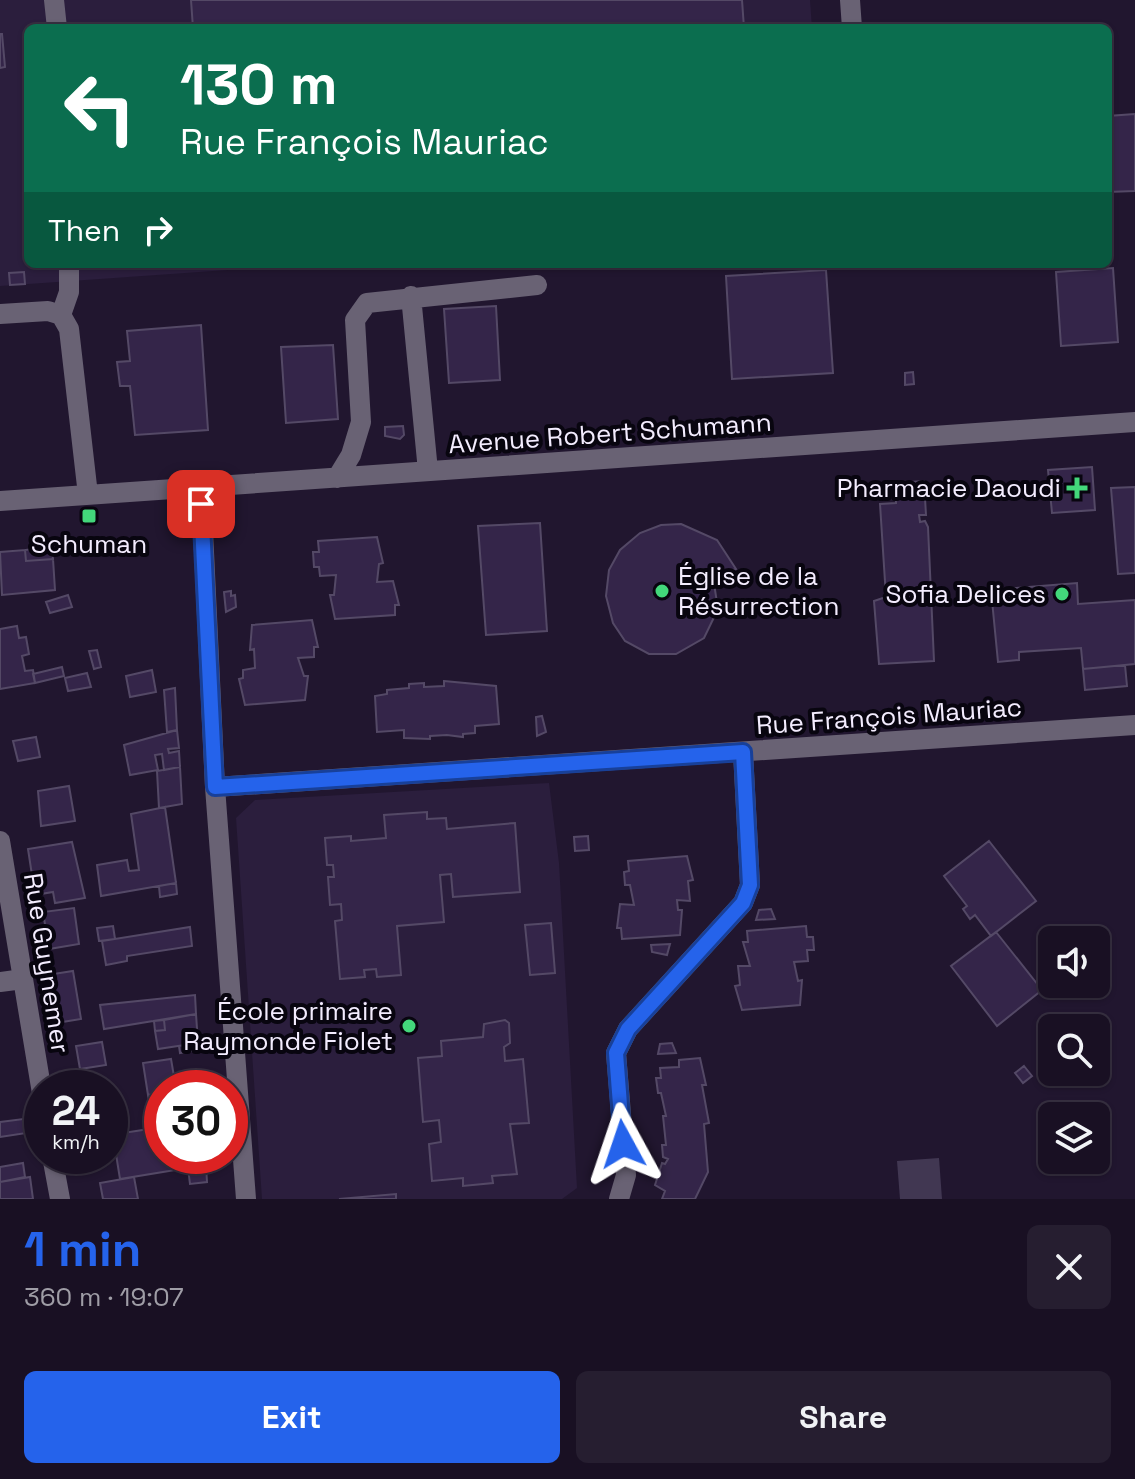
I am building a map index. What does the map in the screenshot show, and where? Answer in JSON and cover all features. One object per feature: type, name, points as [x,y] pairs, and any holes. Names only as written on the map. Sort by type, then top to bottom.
[{"type":"street","points":[[54,0],[57,24]]},
{"type":"street","points":[[850,0],[852,24]]},
{"type":"street","points":[[61,315],[69,292],[69,268]]},
{"type":"street","points":[[337,478],[351,455],[361,422],[355,320],[367,303],[537,285]]},
{"type":"street","points":[[411,296],[428,471]]},
{"type":"street","points":[[0,314],[48,311],[61,315],[69,329],[88,495]]},
{"type":"street","name":"Avenue Robert Schumann","points":[[0,501],[1135,422]]},
{"type":"street","points":[[201,488],[215,787],[246,1199]]},
{"type":"street","name":"Rue François Mauriac","points":[[215,787],[1135,725]]},
{"type":"street","points":[[619,1199],[626,1175],[616,1053],[628,1029],[743,903],[750,885],[743,752]]},
{"type":"street","name":"Rue Guynemer","points":[[0,841],[38,1070]]},
{"type":"street","points":[[0,982],[23,979]]},
{"type":"street","points":[[55,1174],[60,1199]]},
{"type":"shaded area","points":[[0,0],[810,0],[812,24],[24,24],[24,268],[258,268],[0,286]]},
{"type":"shaded area","name":"École primaire Raymonde Fiolet","points":[[549,783],[559,863],[577,1188],[562,1199],[262,1199],[236,818],[255,800]]},
{"type":"shaded area","points":[[939,1158],[942,1199],[900,1199],[897,1161]]},
{"type":"building","points":[[191,0],[742,0],[744,24],[193,24]]},
{"type":"building","points":[[0,34],[5,67],[0,68]]},
{"type":"building","points":[[1135,114],[1135,191],[1112,192],[1112,116]]},
{"type":"building","points":[[1113,268],[1118,342],[1061,346],[1056,272]]},
{"type":"building","points":[[826,270],[833,373],[732,379],[726,276]]},
{"type":"building","points":[[24,272],[25,284],[10,285],[9,273]]},
{"type":"building","points":[[496,306],[500,380],[449,383],[444,309]]},
{"type":"building","points":[[201,325],[208,430],[135,435],[130,386],[120,386],[117,362],[130,361],[127,331]]},
{"type":"building","points":[[333,345],[338,419],[286,423],[281,347]]},
{"type":"building","points":[[913,372],[914,384],[905,385],[905,373]]},
{"type":"building","points":[[403,426],[404,435],[400,439],[385,436],[385,427]]},
{"type":"building","points":[[1092,467],[1095,510],[1052,513],[1048,470]]},
{"type":"building","points":[[924,481],[926,515],[919,515],[920,522],[925,521],[928,527],[934,661],[879,664],[874,601],[886,597],[880,504],[896,503],[895,483]]},
{"type":"building","points":[[1135,487],[1135,573],[1118,574],[1111,488]]},
{"type":"building","points":[[540,523],[547,631],[486,635],[478,526]]},
{"type":"building","name":"Église de la Résurrection","points":[[681,524],[717,540],[736,569],[713,577],[718,609],[704,638],[676,654],[649,654],[625,641],[613,623],[606,596],[609,570],[620,550],[640,533],[661,525]]},
{"type":"building","points":[[377,537],[383,563],[379,564],[377,582],[393,581],[399,605],[395,605],[395,615],[335,619],[330,595],[334,595],[336,575],[320,576],[319,567],[314,567],[313,552],[319,552],[318,541]]},
{"type":"building","points":[[33,549],[33,554],[52,552],[53,559],[26,561],[25,550]]},
{"type":"building","points":[[25,550],[26,561],[53,559],[55,590],[2,595],[0,552]]},
{"type":"building","points":[[1077,583],[1078,604],[1135,600],[1135,664],[1083,669],[1081,648],[1019,652],[1019,660],[998,662],[991,590]]},
{"type":"building","points":[[231,591],[231,596],[235,595],[236,607],[226,612],[224,592]]},
{"type":"building","points":[[68,595],[72,607],[50,613],[46,602]]},
{"type":"building","points":[[312,620],[318,647],[314,647],[314,657],[298,658],[304,676],[308,676],[305,700],[245,705],[239,679],[243,678],[243,670],[255,668],[254,649],[250,650],[252,625]]},
{"type":"building","points":[[17,626],[19,638],[26,637],[29,654],[22,656],[25,671],[33,670],[35,683],[0,689],[0,629]]},
{"type":"building","points":[[97,650],[101,667],[94,669],[89,651]]},
{"type":"building","points":[[1125,665],[1127,686],[1085,690],[1083,669]]},
{"type":"building","points":[[62,667],[64,676],[35,683],[33,674]]},
{"type":"building","points":[[152,670],[156,692],[130,697],[126,676]]},
{"type":"building","points":[[87,673],[91,687],[68,691],[65,678]]},
{"type":"building","points":[[444,681],[496,686],[499,724],[475,726],[475,733],[463,734],[463,737],[404,738],[404,730],[377,732],[375,696],[387,694],[387,690],[409,688],[409,684],[444,686]]},
{"type":"building","points":[[175,688],[177,730],[167,732],[164,690]]},
{"type":"building","points":[[542,716],[546,732],[537,736],[536,717]]},
{"type":"building","points":[[177,730],[179,748],[168,749],[169,753],[179,751],[180,767],[164,770],[162,754],[155,755],[158,770],[130,775],[124,745]]},
{"type":"building","points":[[36,737],[40,757],[18,761],[13,741]]},
{"type":"building","points":[[180,767],[182,804],[159,808],[157,771]]},
{"type":"building","points":[[69,786],[75,821],[41,826],[38,791]]},
{"type":"building","points":[[165,807],[176,883],[101,896],[97,865],[127,860],[129,871],[139,870],[131,814]]},
{"type":"building","points":[[427,812],[427,819],[446,818],[447,829],[515,823],[520,892],[453,897],[451,874],[440,875],[444,922],[397,926],[401,975],[377,977],[376,969],[364,970],[365,977],[340,979],[335,921],[342,920],[341,904],[330,905],[328,877],[334,877],[333,865],[327,865],[325,838],[351,836],[351,841],[386,838],[384,815]]},
{"type":"building","points":[[588,836],[589,850],[575,851],[574,837]]},
{"type":"building","points":[[989,841],[1036,901],[991,936],[975,915],[970,919],[963,909],[967,906],[944,876]]},
{"type":"building","points":[[72,842],[85,898],[55,903],[53,892],[35,895],[28,849]]},
{"type":"building","points":[[687,856],[693,880],[688,881],[690,901],[677,900],[678,910],[682,910],[680,935],[622,939],[621,928],[617,928],[620,904],[634,905],[630,885],[625,885],[624,872],[629,871],[628,861]]},
{"type":"building","points":[[176,883],[177,894],[160,897],[159,886]]},
{"type":"building","points":[[74,908],[79,944],[49,949],[43,912]]},
{"type":"building","points":[[771,909],[775,919],[756,920],[759,910]]},
{"type":"building","points":[[551,923],[555,973],[530,975],[525,925]]},
{"type":"building","points":[[113,926],[115,939],[99,941],[97,928]]},
{"type":"building","points":[[806,926],[807,937],[813,937],[814,950],[807,950],[808,961],[794,962],[798,981],[802,980],[800,1005],[742,1010],[735,986],[740,985],[738,966],[750,966],[743,942],[748,942],[747,931]]},
{"type":"building","points":[[190,927],[192,946],[127,956],[127,961],[106,965],[102,941]]},
{"type":"building","points":[[996,932],[1038,985],[1038,993],[997,1026],[951,966]]},
{"type":"building","points":[[670,944],[667,955],[652,952],[651,945]]},
{"type":"building","points":[[73,971],[81,1019],[56,1023],[47,975]]},
{"type":"building","points":[[195,995],[196,1014],[104,1029],[100,1005]]},
{"type":"building","points":[[196,1014],[198,1043],[158,1049],[155,1031],[165,1030],[164,1020]]},
{"type":"building","points":[[164,1020],[165,1030],[155,1031],[154,1021]]},
{"type":"building","points":[[505,1020],[509,1023],[510,1043],[504,1047],[505,1061],[523,1059],[529,1123],[510,1124],[517,1174],[492,1176],[493,1183],[463,1186],[463,1178],[432,1181],[429,1144],[441,1142],[439,1120],[423,1122],[418,1058],[442,1056],[441,1041],[483,1037],[484,1024]]},
{"type":"building","points":[[102,1042],[106,1065],[80,1069],[76,1046]]},
{"type":"building","points":[[198,1043],[198,1050],[180,1053],[179,1046]]},
{"type":"building","points":[[672,1043],[676,1053],[658,1054],[660,1044]]},
{"type":"building","points":[[700,1058],[709,1123],[704,1124],[708,1172],[695,1199],[662,1199],[665,1191],[655,1185],[662,1163],[665,1164],[668,1159],[663,1157],[662,1145],[666,1145],[663,1116],[666,1116],[656,1078],[661,1078],[660,1068],[679,1067],[679,1060]]},
{"type":"building","points":[[171,1059],[173,1070],[144,1070],[143,1063]]},
{"type":"building","points":[[1024,1066],[1032,1076],[1023,1083],[1015,1073]]},
{"type":"building","points":[[24,1119],[24,1133],[0,1137],[0,1122]]},
{"type":"building","points":[[144,1130],[144,1174],[151,1174],[120,1179],[119,1174],[128,1174],[128,1132]]},
{"type":"building","points":[[23,1163],[25,1177],[0,1182],[0,1167]]},
{"type":"building","points":[[189,1174],[207,1174],[207,1182],[190,1184]]},
{"type":"building","points":[[30,1177],[33,1199],[0,1199],[0,1182]]},
{"type":"building","points":[[134,1177],[138,1199],[103,1199],[100,1183]]},
{"type":"building","points":[[396,1194],[396,1199],[339,1199]]},
{"type":"place","name":"Pharmacie Daoudi","points":[[1077,488]]},
{"type":"place","name":"Schuman","points":[[89,516]]},
{"type":"place","name":"Église de la Résurrection","points":[[662,591]]},
{"type":"place","name":"Sofia Delices","points":[[1062,594]]},
{"type":"place","name":"École primaire Raymonde Fiolet","points":[[409,1026]]},
{"type":"route","points":[[201,504],[215,787],[743,752],[750,885],[743,903],[628,1029],[616,1053],[623,1144]]}]
